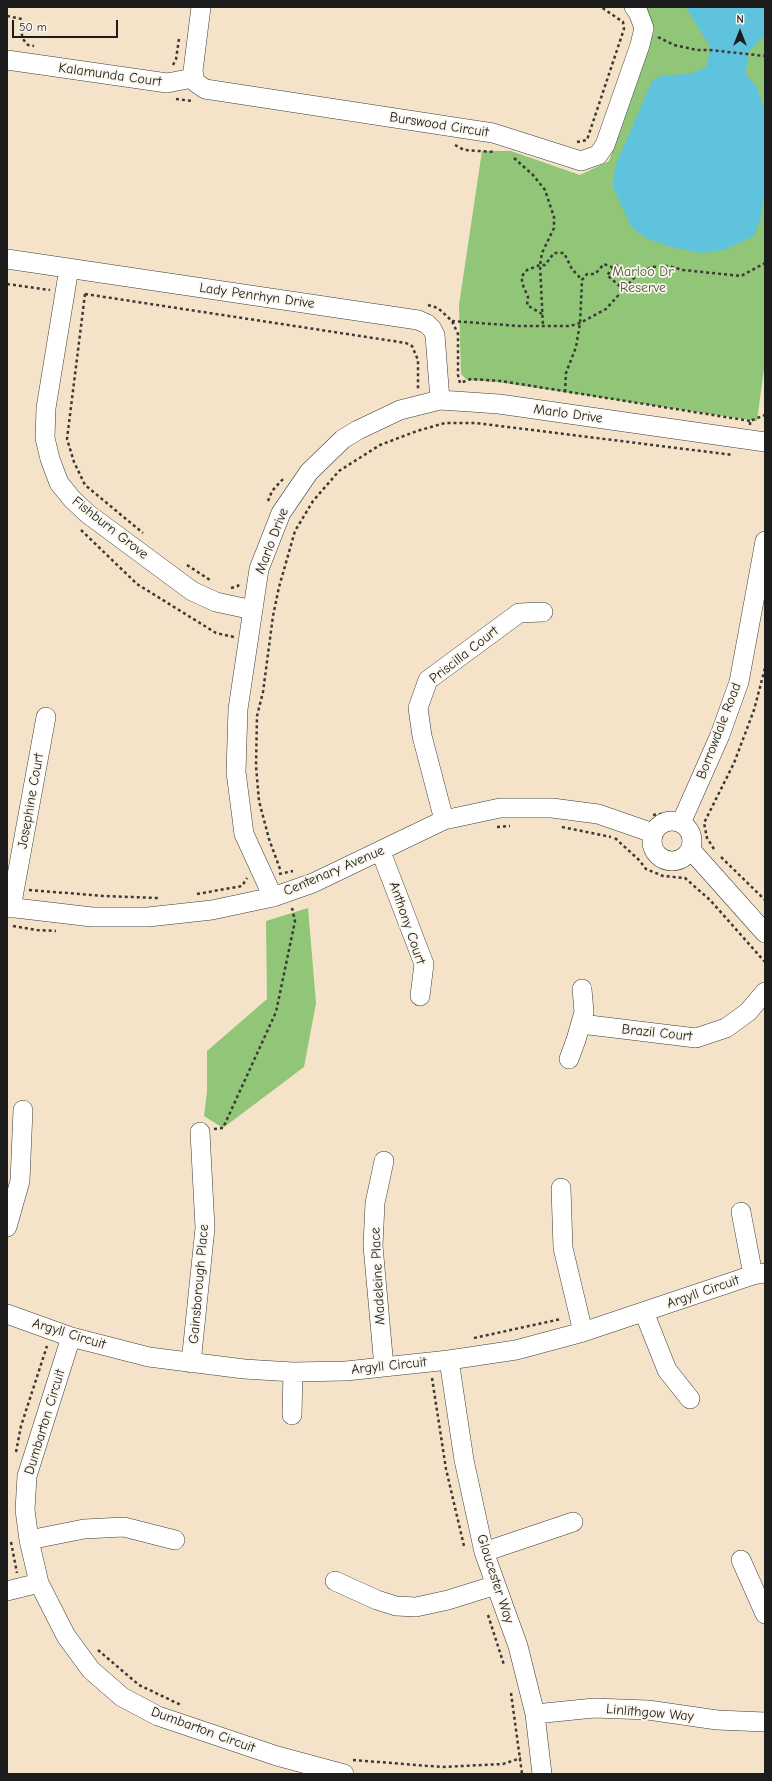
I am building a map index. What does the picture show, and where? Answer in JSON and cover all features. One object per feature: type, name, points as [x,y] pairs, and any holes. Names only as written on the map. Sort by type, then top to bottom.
[{"type":"street","points":[[193,78],[193,64],[201,7]]},
{"type":"street","name":"Burswood Circuit","points":[[193,78],[198,86],[205,89],[493,133],[581,161],[598,155],[605,146],[644,34],[644,28],[638,12],[634,7]]},
{"type":"street","name":"Kalamunda Court","points":[[7,47],[16,57],[27,62]]},
{"type":"street","name":"Kalamunda Court","points":[[7,60],[168,83],[193,78]]},
{"type":"street","name":"Lady Penrhyn Drive","points":[[7,259],[418,320],[432,329],[435,335],[439,394]]},
{"type":"street","name":"Fishburn Grove","points":[[69,268],[56,291],[46,408],[45,438],[50,459],[60,483],[72,499],[88,514],[192,590],[216,602],[244,608]]},
{"type":"street","name":"Marlo Drive","points":[[280,894],[244,834],[236,772],[244,608],[281,512],[309,472],[343,439],[358,430],[400,410],[439,394],[765,442]]},
{"type":"street","name":"Borrowdale Road","points":[[681,823],[720,735],[739,682],[765,541]]},
{"type":"street","name":"Priscilla Court","points":[[444,820],[422,736],[418,708],[428,680],[519,613],[543,612]]},
{"type":"street","name":"Josephine Court","points":[[9,907],[15,889],[46,717]]},
{"type":"street","name":"Centenary Avenue","points":[[9,907],[92,917],[148,917],[212,910],[280,894],[314,883],[444,820],[500,808],[552,808],[598,814],[653,833]]},
{"type":"street","points":[[674,821],[681,823],[691,834],[692,840],[690,850],[681,860],[674,862],[661,859],[652,847],[653,833],[663,823],[674,821]]},
{"type":"street","points":[[690,850],[765,933]]},
{"type":"street","name":"Anthony Court","points":[[380,852],[424,964],[420,996]]},
{"type":"street","points":[[569,1058],[584,1012],[582,989]]},
{"type":"street","name":"Brazil Court","points":[[581,1024],[696,1038],[726,1028],[748,1012],[765,992]]},
{"type":"street","points":[[7,1227],[20,1181],[23,1110]]},
{"type":"street","name":"Gainsborough Place","points":[[191,1363],[205,1228],[200,1132]]},
{"type":"street","name":"Madeleine Place","points":[[384,1161],[376,1203],[373,1246],[384,1367]]},
{"type":"street","points":[[561,1188],[563,1248],[584,1332]]},
{"type":"street","points":[[741,1212],[759,1274]]},
{"type":"street","name":"Argyll Circuit","points":[[7,1314],[70,1337],[149,1357],[244,1369],[293,1372],[346,1371],[449,1360],[516,1350],[584,1332],[759,1274]]},
{"type":"street","points":[[644,1312],[667,1370],[690,1399]]},
{"type":"street","name":"Dumbarton Circuit","points":[[70,1337],[27,1476],[25,1510],[20,1539],[23,1587],[66,1636],[91,1670],[122,1697],[158,1716],[195,1730],[277,1756],[348,1767]]},
{"type":"street","name":"Gloucester Way","points":[[449,1360],[464,1460],[484,1552],[518,1646],[535,1714],[542,1774]]},
{"type":"street","points":[[292,1415],[293,1372]]},
{"type":"street","points":[[484,1552],[573,1522]]},
{"type":"street","points":[[20,1539],[84,1529],[124,1528],[175,1540]]},
{"type":"street","points":[[740,1560],[765,1614]]},
{"type":"street","points":[[334,1581],[377,1600],[396,1606],[416,1607],[448,1600],[496,1585]]},
{"type":"street","name":"Linlithgow Way","points":[[535,1714],[594,1708],[633,1710],[717,1720],[765,1722]]},
{"type":"path","points":[[576,142],[587,140],[624,29],[624,22],[601,7]]},
{"type":"path","points":[[7,16],[22,19],[22,38],[28,45],[37,46]]},
{"type":"path","points":[[167,68],[172,66],[176,59],[179,37]]},
{"type":"path","points":[[661,37],[674,45],[697,50],[765,56]]},
{"type":"path","points":[[475,151],[498,152]]},
{"type":"path","points":[[511,156],[533,175],[545,190],[553,210],[554,228],[542,253],[540,265],[543,326]]},
{"type":"path","points":[[542,314],[527,305],[528,297],[522,283],[522,276],[526,270],[540,265],[545,265],[554,252],[564,253],[572,269],[582,280]]},
{"type":"path","points":[[452,321],[570,326],[580,323],[606,310],[634,278],[651,267],[742,276],[765,263]]},
{"type":"path","points":[[565,392],[566,373],[576,347],[580,323],[582,280],[587,274],[595,274],[604,264],[614,268]]},
{"type":"path","points":[[623,289],[607,275],[618,264],[634,278]]},
{"type":"path","points":[[7,284],[85,294],[406,343],[412,346],[418,360],[418,390]]},
{"type":"path","points":[[47,297],[56,291]]},
{"type":"path","points":[[85,294],[69,412],[67,438],[72,456],[85,485],[150,538]]},
{"type":"path","points":[[412,392],[418,390],[439,394],[460,383]]},
{"type":"path","points":[[281,873],[269,839],[259,801],[256,766],[257,716],[263,692],[273,616],[279,587],[295,531],[314,501],[339,471],[380,445],[417,430],[445,423],[476,423],[735,456]]},
{"type":"path","points":[[267,505],[272,491],[288,474]]},
{"type":"path","points":[[75,525],[137,584],[216,633],[238,638],[236,634]]},
{"type":"path","points":[[186,564],[217,584]]},
{"type":"path","points":[[240,580],[238,586],[244,608]]},
{"type":"path","points":[[228,588],[238,586]]},
{"type":"path","points":[[765,668],[754,710],[734,763],[704,823],[707,838],[715,852],[765,900]]},
{"type":"path","points":[[193,895],[242,886],[247,879],[246,872]]},
{"type":"path","points":[[15,889],[104,896],[165,898]]},
{"type":"path","points":[[200,1132],[224,1128],[276,1012],[295,921],[280,894]]},
{"type":"path","points":[[16,1454],[21,1426],[48,1341]]},
{"type":"path","points":[[20,1539],[17,1572],[23,1587]]},
{"type":"path","points":[[98,1649],[139,1685],[188,1708]]},
{"type":"path","points":[[348,1767],[442,1767],[503,1764],[521,1758]]},
{"type":"green space","name":"Marloo Dr Reserve","points":[[646,7],[765,7],[765,361],[757,421],[497,382],[467,380],[461,374],[459,305],[482,151],[511,151],[580,175],[609,161],[654,31]]},
{"type":"green space","points":[[308,908],[316,1003],[304,1067],[223,1128],[204,1116],[207,1092],[207,1051],[267,999],[266,921]]},
{"type":"water","points":[[686,7],[765,7],[765,34],[748,53],[746,75],[756,85],[765,113],[765,186],[760,220],[754,236],[724,250],[702,253],[671,247],[648,239],[632,228],[612,185],[616,164],[652,81],[661,76],[693,73],[707,66],[710,47]]}]
